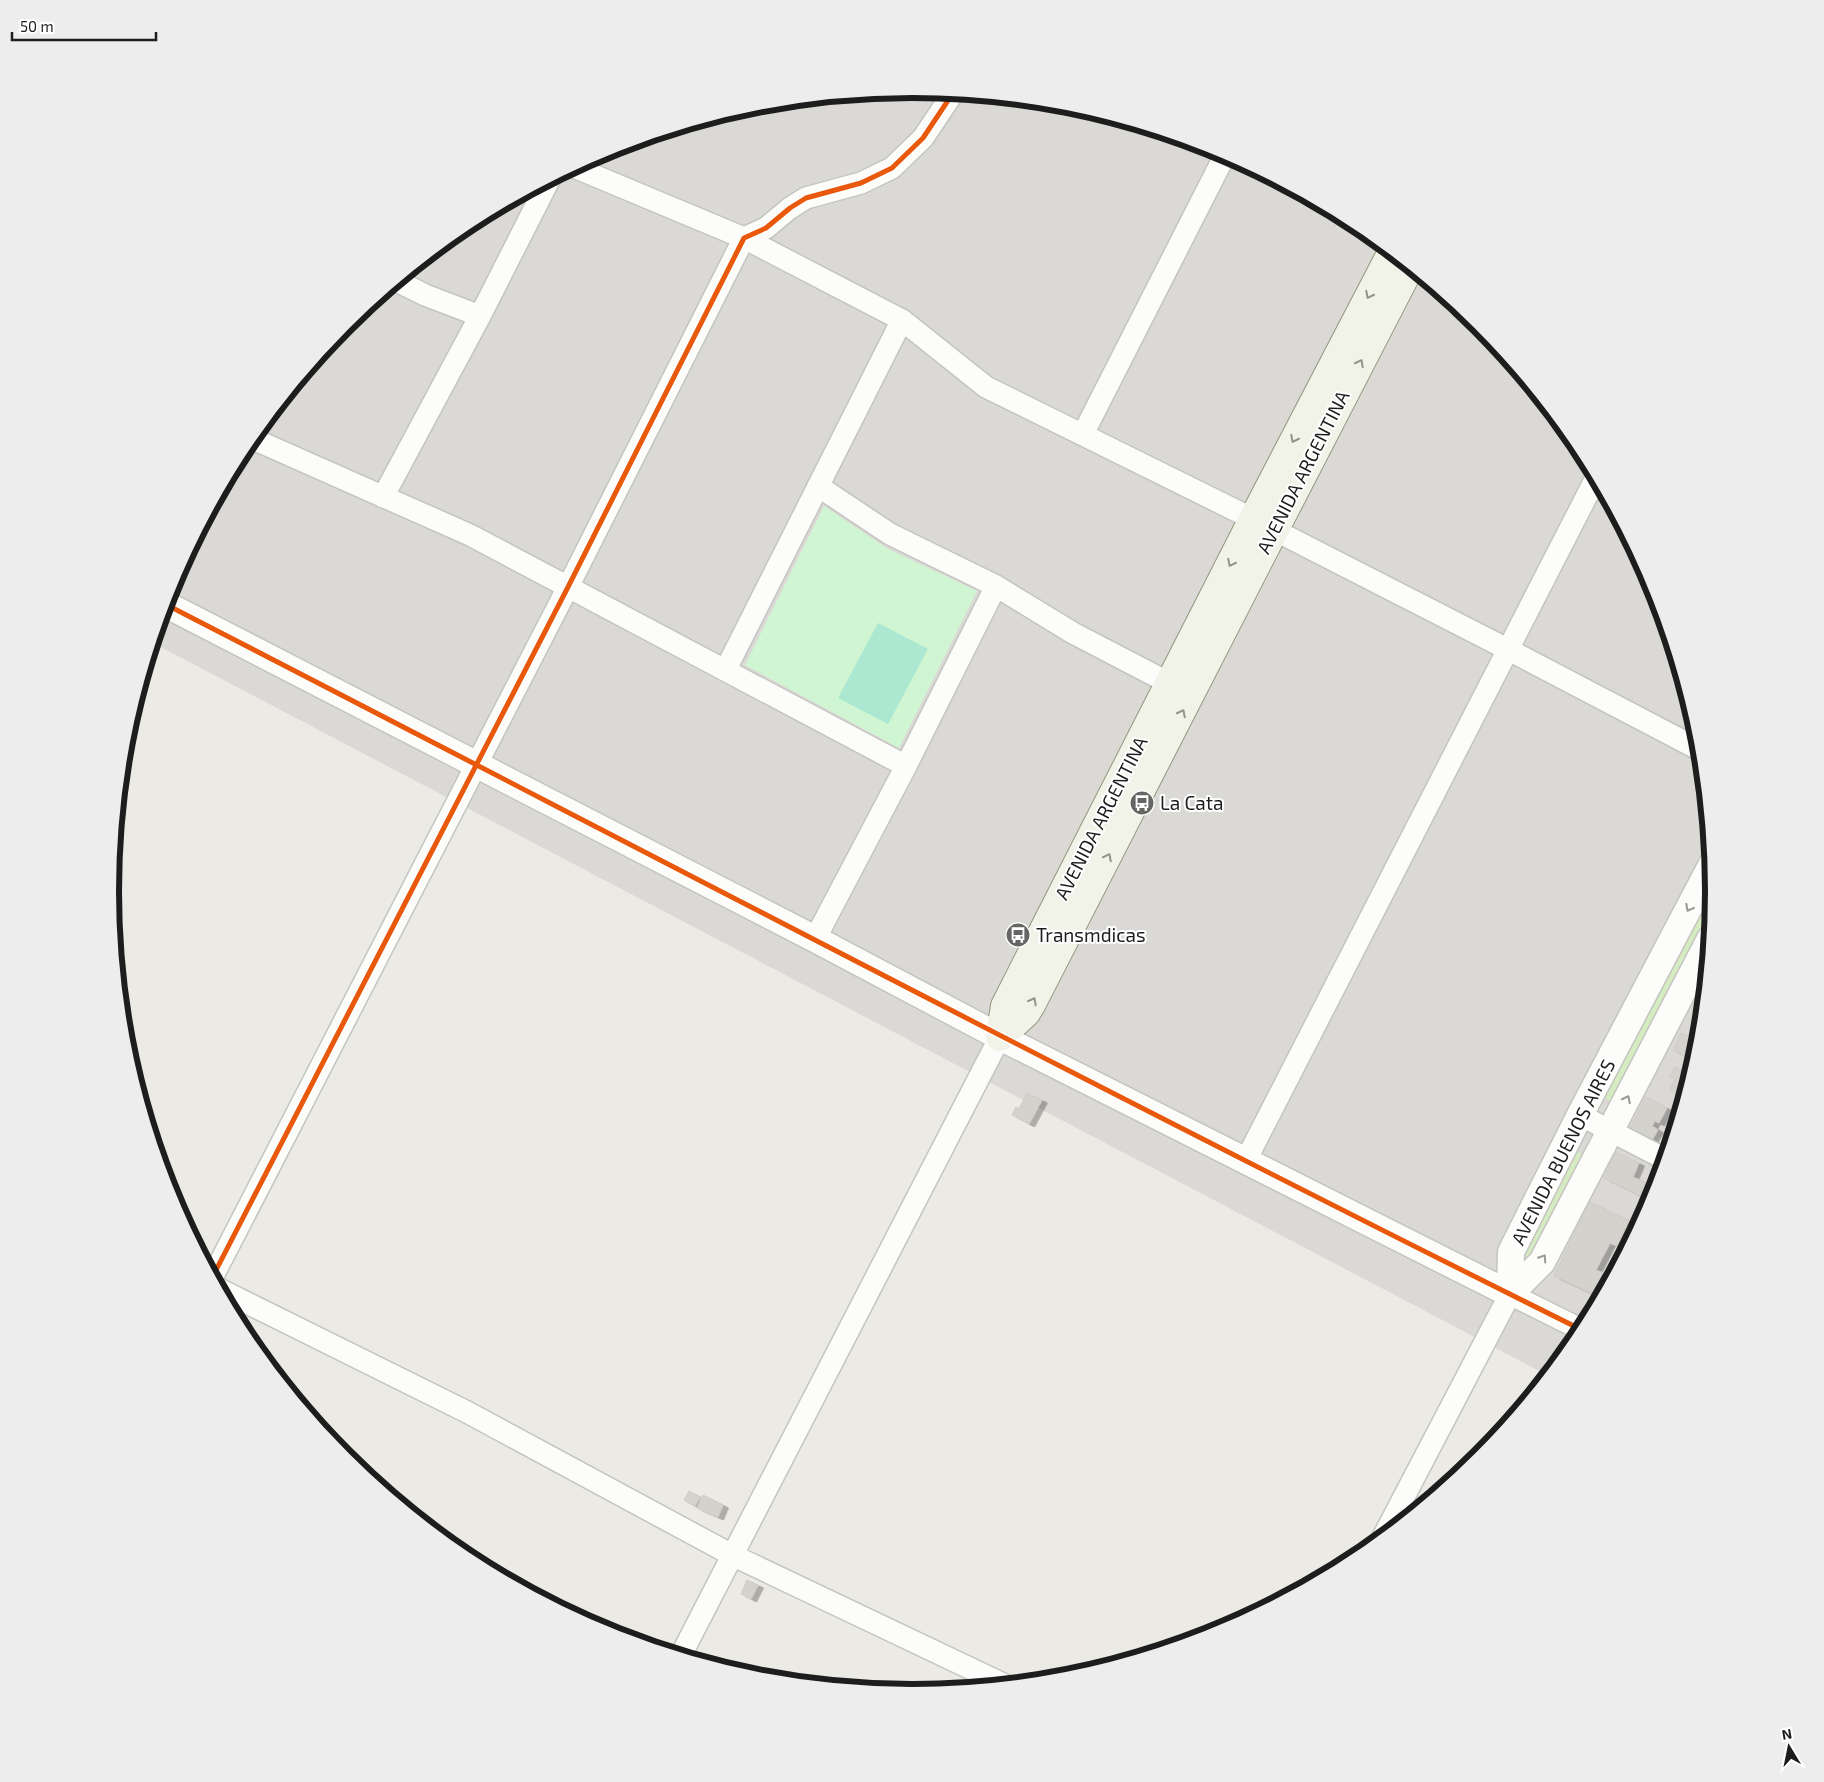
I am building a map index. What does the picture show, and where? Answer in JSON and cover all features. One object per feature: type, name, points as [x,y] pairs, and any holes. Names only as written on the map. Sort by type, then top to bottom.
[{"type":"main road","name":"AVENIDA ARGENTINA","points":[[1000,1037],[1026,1013],[1031,1005],[1188,702],[1263,525],[1390,257]]},
{"type":"main road","name":"AVENIDA ARGENTINA","points":[[1000,1037],[1005,1006],[1169,684],[1263,525],[1408,271]]},
{"type":"street","points":[[215,1270],[568,587],[744,238],[766,228],[790,208],[806,198],[861,183],[892,168],[922,138],[949,99]]},
{"type":"street","points":[[1083,434],[1222,161]]},
{"type":"street","points":[[581,170],[744,238],[902,320],[986,386],[1509,650],[1692,746]]},
{"type":"street","points":[[383,497],[480,316],[544,188]]},
{"type":"street","points":[[402,283],[425,295],[480,316]]},
{"type":"street","points":[[726,670],[902,320]]},
{"type":"street","points":[[258,441],[470,535],[906,766]]},
{"type":"street","points":[[1246,1160],[1593,484]]},
{"type":"street","points":[[818,486],[890,534],[996,586],[1073,634],[1169,684]]},
{"type":"street","points":[[815,939],[906,766],[996,586]]},
{"type":"street","points":[[172,607],[815,939],[1000,1037],[1575,1327]]},
{"type":"street","name":"AVENIDA BUENOS AIRES","points":[[1510,1294],[1511,1252],[1580,1115],[1705,876]]},
{"type":"street","name":"AVENIDA BUENOS AIRES","points":[[1510,1294],[1542,1262],[1703,952]]},
{"type":"street","points":[[684,1650],[1000,1037]]},
{"type":"street","points":[[1580,1115],[1659,1156]]},
{"type":"street","points":[[229,1294],[467,1412],[732,1555],[995,1680]]},
{"type":"street","points":[[1389,1525],[1510,1294]]},
{"type":"shaded area","points":[[860,99],[964,99],[1016,104],[1067,113],[1117,125],[1167,140],[1216,158],[1263,179],[1353,231],[1395,261],[1435,294],[1509,368],[1542,408],[1572,450],[1599,494],[1624,540],[1645,587],[1663,636],[1690,736],[1699,787],[1706,891],[1704,943],[1699,995],[1690,1046],[1678,1096],[1663,1146],[1645,1195],[1624,1242],[1572,1332],[1543,1373],[158,646],[179,587],[200,540],[252,450],[282,408],[315,368],[389,294],[429,261],[471,231],[515,204],[561,179],[608,158],[657,140],[757,113],[808,104]]},
{"type":"green space","points":[[824,506],[888,549],[977,591],[899,748],[745,665]]},
{"type":"green space","points":[[878,623],[928,649],[888,724],[838,698]]},
{"type":"green space","points":[[1706,901],[1704,930],[1614,1103],[1603,1097]]},
{"type":"green space","points":[[1573,1150],[1584,1155],[1530,1258],[1520,1253]]},
{"type":"building","points":[[1681,1033],[1691,1038],[1687,1057],[1673,1050]]},
{"type":"building","points":[[1675,1067],[1684,1071],[1678,1095],[1670,1090],[1675,1079],[1670,1077]]},
{"type":"building","points":[[1027,1093],[1042,1100],[1029,1124],[1012,1115],[1016,1107],[1019,1109]]},
{"type":"building","points":[[1646,1097],[1667,1108],[1659,1123],[1655,1121],[1652,1126],[1658,1130],[1652,1140],[1630,1128]]},
{"type":"building","points":[[1616,1152],[1639,1163],[1633,1177],[1649,1184],[1644,1197],[1604,1178]]},
{"type":"building","points":[[1590,1202],[1629,1221],[1617,1246],[1610,1243],[1596,1270],[1603,1273],[1593,1294],[1554,1276]]},
{"type":"building","points":[[689,1491],[700,1497],[695,1506],[684,1500]]},
{"type":"building","points":[[703,1495],[723,1505],[718,1517],[697,1508]]},
{"type":"building","points":[[747,1580],[758,1585],[751,1599],[741,1594]]},
{"type":"cycle path","points":[[216,1271],[568,587],[744,238],[766,228],[790,208],[806,198],[861,183],[892,168],[923,138],[949,99]]},
{"type":"cycle path","points":[[172,607],[1049,1061],[1575,1327]]},
{"type":"place","name":"La Cata","points":[[1142,803]]},
{"type":"place","name":"Transmdicas","points":[[1018,935]]}]
